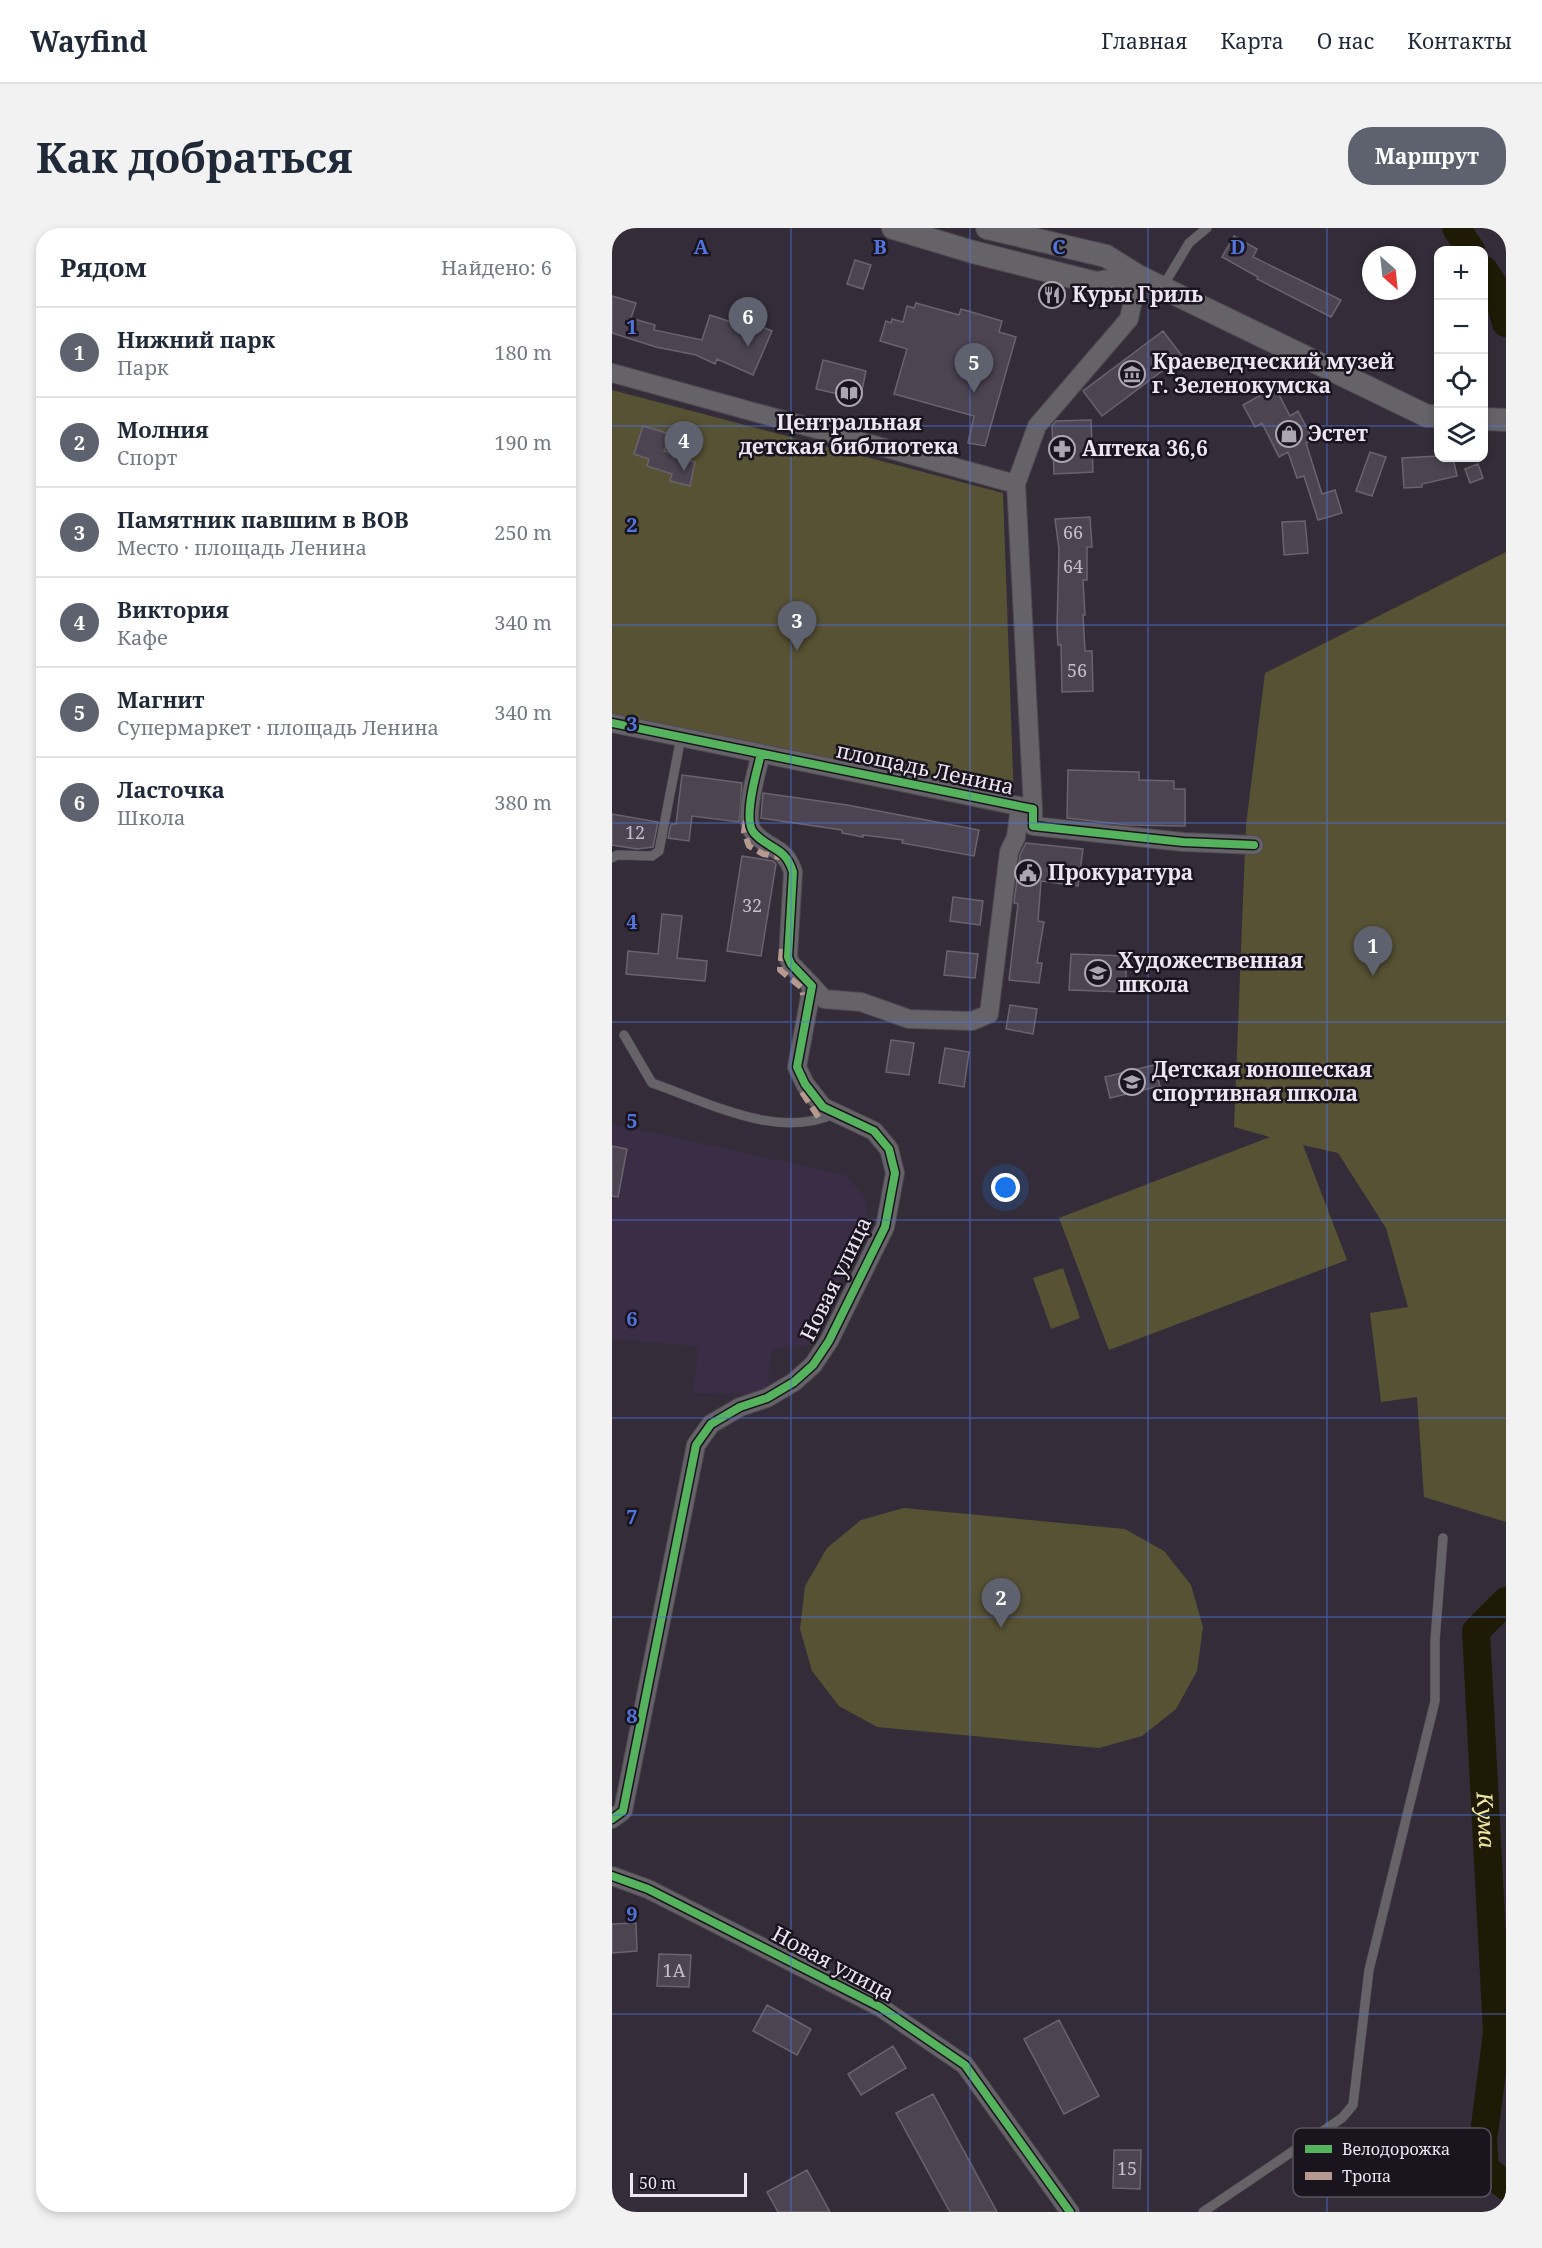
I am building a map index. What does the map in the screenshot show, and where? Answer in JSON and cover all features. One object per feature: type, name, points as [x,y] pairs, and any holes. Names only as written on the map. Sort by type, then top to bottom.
[{"type":"street","points":[[893,228],[973,252],[1095,283],[1138,276]]},
{"type":"street","points":[[987,228],[1106,256],[1162,288],[1433,416]]},
{"type":"street","name":"площадь Ленина","points":[[1138,276],[1130,320],[1037,426],[1016,484],[1026,808],[1033,826],[1183,842],[1254,845]]},
{"type":"street","points":[[612,372],[1016,484]]},
{"type":"street","points":[[1488,419],[1506,420]]},
{"type":"street","name":"площадь Ленина","points":[[612,723],[1026,808]]},
{"type":"street","points":[[761,754],[754,782],[750,824],[753,833],[786,855],[794,872],[788,957],[796,970],[824,999],[861,1002],[909,1019],[972,1021],[989,1014],[1009,852],[1026,808]]},
{"type":"street","name":"Новая улица","points":[[612,1819],[623,1811],[696,1445],[711,1424],[740,1407],[768,1398],[794,1382],[813,1365],[828,1341],[885,1227],[895,1173],[889,1149],[874,1131],[823,1107],[797,1067],[812,986]]},
{"type":"street","name":"Новая улица","points":[[612,1876],[648,1889],[880,2007],[965,2065],[1070,2212]]},
{"type":"lane","points":[[1162,288],[1189,243],[1207,228]]},
{"type":"lane","points":[[612,858],[617,855],[652,856],[659,851],[681,737]]},
{"type":"lane","points":[[624,1035],[652,1083],[766,1120],[810,1123],[836,1113]]},
{"type":"lane","points":[[1327,2128],[1342,2118],[1353,2105],[1369,1970],[1435,1701],[1435,1640],[1443,1538]]},
{"type":"lane","points":[[1203,2212],[1293,2151]]},
{"type":"shaded area","points":[[612,390],[1003,493],[1014,802],[612,720]]},
{"type":"shaded area","points":[[1506,552],[1506,1522],[1424,1497],[1417,1397],[1381,1402],[1370,1313],[1408,1307],[1386,1228],[1338,1153],[1303,1145],[1347,1260],[1109,1350],[1059,1218],[1270,1137],[1234,1127],[1246,825],[1265,673]]},
{"type":"shaded area","points":[[612,1124],[845,1175],[863,1195],[868,1217],[811,1345],[772,1349],[766,1394],[693,1393],[699,1346],[612,1339]]},
{"type":"shaded area","points":[[1063,1268],[1080,1318],[1051,1329],[1033,1278]]},
{"type":"shaded area","points":[[904,1508],[1125,1529],[1164,1551],[1191,1585],[1203,1627],[1197,1671],[1176,1709],[1142,1736],[1099,1748],[877,1727],[839,1706],[812,1671],[800,1629],[805,1586],[827,1548],[861,1520]]},
{"type":"building","points":[[1234,236],[1257,249],[1253,257],[1341,300],[1331,317],[1257,279],[1258,277],[1222,257]]},
{"type":"building","points":[[855,260],[871,265],[863,289],[847,284]]},
{"type":"building","points":[[612,296],[636,303],[631,318],[655,325],[654,330],[702,340],[710,315],[740,325],[743,319],[772,331],[753,375],[717,359],[715,364],[696,355],[656,347],[612,333]]},
{"type":"building","points":[[916,303],[959,315],[961,309],[1002,321],[999,332],[1016,337],[985,446],[968,443],[974,416],[894,394],[907,349],[880,341],[886,321],[891,323],[892,319],[903,322],[907,306],[914,308]]},
{"type":"building","name":"Краеведческий музей г. Зеленокумска","points":[[1163,331],[1182,356],[1102,416],[1083,391]]},
{"type":"building","points":[[823,360],[866,371],[860,399],[816,389]]},
{"type":"building","points":[[1275,387],[1290,416],[1298,411],[1313,440],[1306,443],[1322,494],[1335,490],[1342,513],[1318,520],[1304,476],[1297,478],[1288,452],[1279,457],[1262,423],[1255,427],[1243,405]]},
{"type":"building","points":[[1091,420],[1093,472],[1054,474],[1052,426],[1056,421]]},
{"type":"building","points":[[643,426],[670,434],[664,451],[674,454],[673,457],[695,462],[690,486],[670,481],[672,474],[647,466],[649,459],[634,454]]},
{"type":"building","points":[[1370,452],[1386,457],[1372,496],[1356,491]]},
{"type":"building","points":[[1434,456],[1434,462],[1454,462],[1457,476],[1422,484],[1422,487],[1404,488],[1402,458]]},
{"type":"building","points":[[1478,464],[1483,478],[1470,483],[1465,469]]},
{"type":"building","points":[[1090,517],[1092,547],[1087,547],[1087,580],[1083,580],[1085,615],[1083,615],[1085,651],[1092,651],[1093,691],[1062,692],[1061,645],[1058,645],[1057,627],[1059,549],[1055,519]]},
{"type":"building","points":[[1305,521],[1308,553],[1284,555],[1282,522]]},
{"type":"building","points":[[1068,770],[1139,772],[1139,780],[1174,781],[1174,789],[1185,789],[1185,826],[1127,825],[1067,818]]},
{"type":"building","points":[[682,775],[742,783],[739,822],[692,816],[689,841],[668,838],[671,824],[676,824]]},
{"type":"building","points":[[763,793],[847,805],[979,830],[974,856],[902,843],[903,840],[863,835],[863,837],[842,833],[842,830],[761,818]]},
{"type":"building","points":[[612,814],[658,822],[653,847],[637,849],[612,845]]},
{"type":"building","points":[[1026,843],[1083,849],[1078,886],[1041,881],[1038,921],[1044,922],[1037,963],[1042,963],[1039,983],[1009,980],[1018,904],[1014,903],[1020,855]]},
{"type":"building","points":[[742,856],[773,861],[776,864],[761,956],[727,951]]},
{"type":"building","points":[[953,897],[983,901],[980,925],[950,921]]},
{"type":"building","points":[[662,914],[682,916],[677,958],[707,961],[705,981],[626,974],[628,951],[658,954]]},
{"type":"building","points":[[947,951],[978,954],[975,978],[944,975]]},
{"type":"building","name":"Художественная школа","points":[[1071,954],[1127,956],[1125,992],[1069,990]]},
{"type":"building","points":[[1010,1005],[1037,1009],[1033,1034],[1006,1029]]},
{"type":"building","points":[[891,1040],[914,1043],[909,1075],[886,1072]]},
{"type":"building","points":[[945,1048],[969,1052],[964,1087],[939,1083]]},
{"type":"building","name":"Детская юношеская спортивная школа","points":[[1154,1065],[1160,1086],[1110,1098],[1105,1077]]},
{"type":"building","points":[[612,1146],[627,1149],[618,1197],[612,1196]]},
{"type":"building","points":[[636,1923],[637,1951],[612,1953],[612,1924]]},
{"type":"building","points":[[659,1954],[691,1955],[689,1987],[657,1986]]},
{"type":"building","points":[[767,2005],[811,2029],[797,2055],[753,2031]]},
{"type":"building","points":[[1059,2020],[1099,2096],[1064,2114],[1024,2039]]},
{"type":"building","points":[[893,2046],[906,2068],[861,2095],[848,2074]]},
{"type":"building","points":[[933,2094],[997,2212],[950,2212],[896,2113]]},
{"type":"building","points":[[1114,2150],[1141,2150],[1140,2189],[1113,2188]]},
{"type":"building","points":[[807,2170],[830,2212],[778,2212],[767,2192]]},
{"type":"waterway","name":"Кума","points":[[1456,228],[1468,246]]},
{"type":"waterway","name":"Кума","points":[[1488,276],[1497,290],[1506,323]]},
{"type":"waterway","name":"Кума","points":[[1485,2128],[1497,2033],[1476,1631],[1506,1601]]},
{"type":"waterway","name":"Кума","points":[[1491,2173],[1506,2186]]},
{"type":"marked path","points":[[746,821],[744,832],[749,846],[763,854],[780,857]]},
{"type":"marked path","points":[[782,949],[780,970],[802,988],[803,995]]},
{"type":"marked path","points":[[802,1092],[821,1121]]},
{"type":"cycle path","points":[[612,723],[1033,809],[1033,826],[1183,842],[1254,845]]},
{"type":"cycle path","points":[[612,1819],[623,1811],[696,1445],[711,1424],[740,1407],[767,1398],[794,1382],[813,1365],[829,1341],[885,1227],[895,1173],[889,1149],[874,1131],[823,1107],[805,1084],[797,1067],[812,986],[791,964],[788,957],[793,872],[790,864],[786,857],[754,833],[751,827],[750,807],[761,754]]},
{"type":"cycle path","points":[[612,1876],[648,1889],[880,2007],[965,2065],[1070,2212]]},
{"type":"place","name":"Куры Гриль","points":[[1052,295]]},
{"type":"place","name":"Ласточка","points":[[748,347]]},
{"type":"place","name":"Краеведческий музей г. Зеленокумска","points":[[1132,374]]},
{"type":"place","name":"Центральная детская библиотека","points":[[849,393]]},
{"type":"place","name":"Магнит","points":[[974,393]]},
{"type":"place","name":"Эстет","points":[[1289,434]]},
{"type":"place","name":"Аптека 36,6","points":[[1062,449]]},
{"type":"place","name":"Виктория","points":[[684,471]]},
{"type":"place","name":"Памятник павшим в ВОВ","points":[[797,651]]},
{"type":"place","name":"Прокуратура","points":[[1028,873]]},
{"type":"place","name":"Художественная школа","points":[[1098,973]]},
{"type":"place","name":"Нижний парк","points":[[1373,976]]},
{"type":"place","name":"Детская юношеская спортивная школа","points":[[1132,1082]]},
{"type":"place","name":"Молния","points":[[1001,1628]]}]
